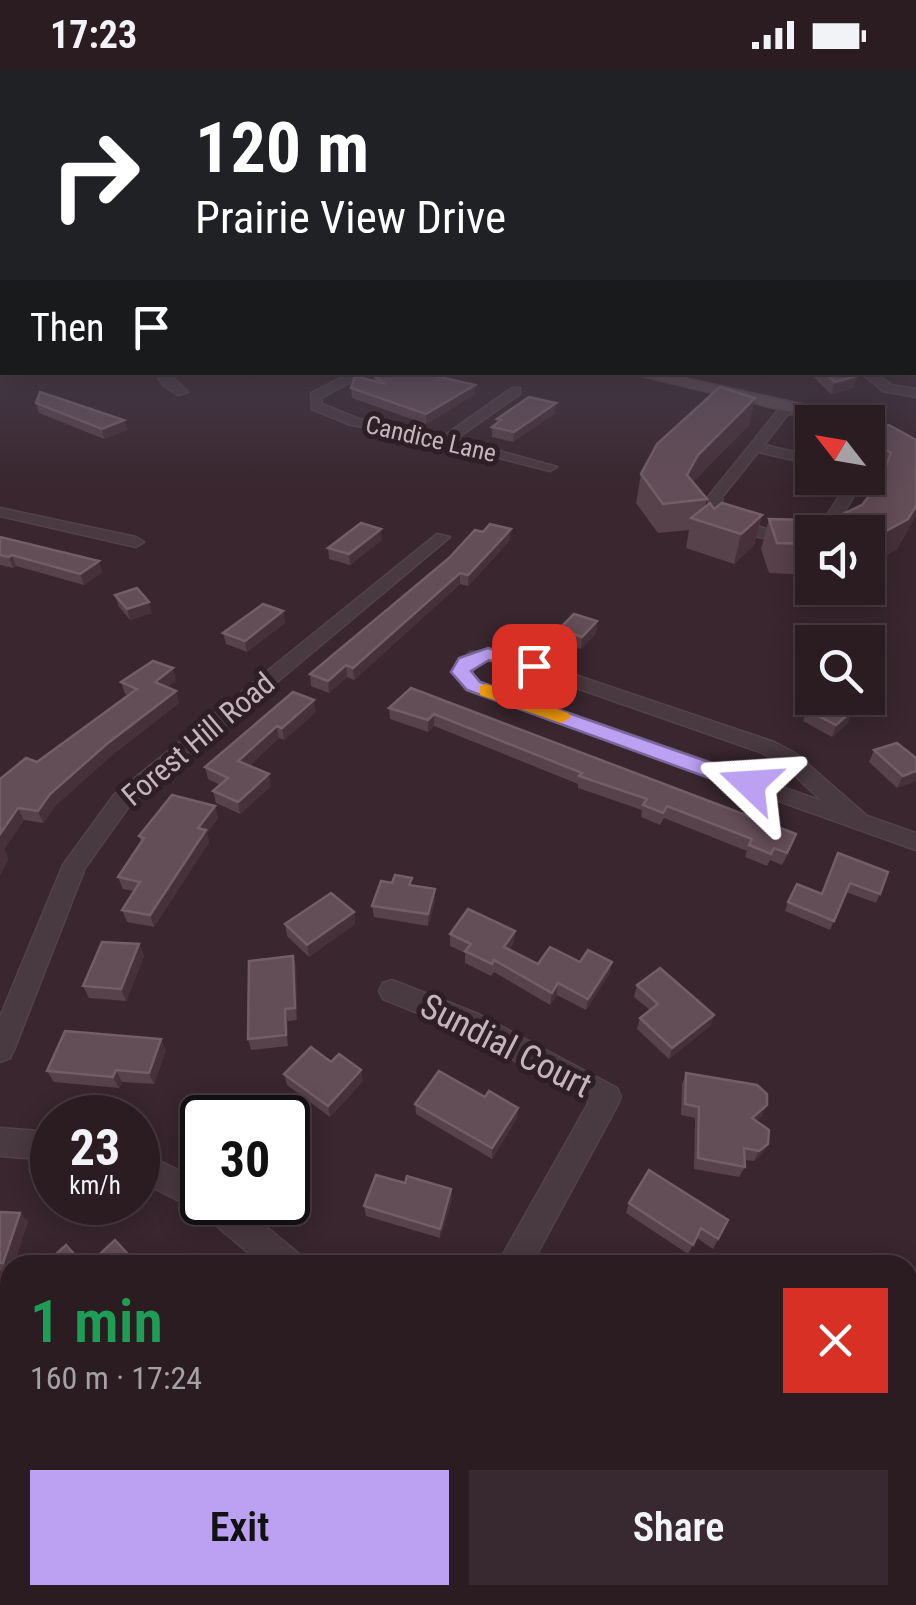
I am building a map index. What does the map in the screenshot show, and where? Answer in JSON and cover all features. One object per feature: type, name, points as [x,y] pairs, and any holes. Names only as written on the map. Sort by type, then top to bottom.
[{"type":"main road","points":[[648,375],[795,407]]},
{"type":"street","points":[[162,375],[182,392]]},
{"type":"street","name":"Candice Lane","points":[[315,404],[315,396],[321,390],[356,375]]},
{"type":"street","points":[[870,375],[887,388],[916,392]]},
{"type":"street","points":[[446,440],[516,390]]},
{"type":"street","name":"Candice Lane","points":[[297,405],[315,404],[356,422],[550,466]]},
{"type":"street","points":[[795,414],[783,428],[770,431],[756,447],[715,497],[715,506],[721,515],[751,530],[793,535],[824,528],[847,495]]},
{"type":"street","points":[[756,447],[795,456]]},
{"type":"street","points":[[0,512],[136,542]]},
{"type":"street","name":"Forest Hill Road","points":[[0,1050],[75,866],[122,800],[442,537]]},
{"type":"street","points":[[858,822],[788,758],[767,747],[501,655],[476,656],[461,672],[474,686],[858,822],[916,842]]},
{"type":"street","name":"Sundial Court","points":[[392,991],[468,1022],[607,1097],[518,1255]]},
{"type":"street","points":[[0,1142],[30,1144]]},
{"type":"street","points":[[239,1225],[276,1255]]},
{"type":"building","points":[[431,375],[475,385],[426,414],[351,388],[355,376],[386,384],[376,378]]},
{"type":"building","points":[[827,375],[857,375],[857,376],[835,382]]},
{"type":"building","points":[[720,387],[755,398],[698,455],[687,475],[707,499],[663,504],[641,474],[657,444]]},
{"type":"building","points":[[40,392],[124,420],[102,429],[36,403]]},
{"type":"building","points":[[529,397],[556,403],[514,432],[492,427],[501,420],[497,419]]},
{"type":"building","points":[[885,426],[916,440],[916,506],[908,519],[885,531],[885,515],[841,515],[862,505],[870,495],[885,495],[885,468],[891,453],[885,449]]},
{"type":"building","points":[[710,503],[714,509],[722,503],[762,515],[741,534],[691,518]]},
{"type":"building","points":[[769,519],[795,520],[795,544],[777,543]]},
{"type":"building","points":[[361,523],[381,529],[349,554],[328,548]]},
{"type":"building","points":[[490,524],[511,529],[468,575],[460,573],[353,668],[346,665],[328,681],[310,674],[449,558],[475,530],[483,532]]},
{"type":"building","points":[[0,537],[99,561],[80,574],[0,555]]},
{"type":"building","points":[[137,588],[149,602],[127,609],[115,595]]},
{"type":"building","points":[[263,604],[283,611],[245,641],[223,633]]},
{"type":"building","points":[[574,614],[597,621],[582,637],[559,629]]},
{"type":"building","points":[[153,661],[173,668],[155,682],[176,691],[108,743],[50,794],[38,811],[18,808],[0,834],[0,779],[26,758],[37,762],[137,689],[121,682]]},
{"type":"building","points":[[411,688],[796,834],[787,853],[774,848],[771,854],[749,845],[752,839],[667,806],[663,813],[643,805],[647,799],[579,776],[582,773],[434,714],[428,720],[389,708]]},
{"type":"building","points":[[293,692],[314,700],[238,761],[269,774],[238,802],[213,791],[228,778],[205,767]]},
{"type":"building","points":[[817,715],[847,715],[836,725]]},
{"type":"building","points":[[897,743],[916,758],[916,771],[903,776],[874,750]]},
{"type":"building","points":[[172,795],[215,806],[198,828],[206,830],[150,915],[122,910],[140,882],[118,877],[144,838],[139,836]]},
{"type":"building","points":[[838,853],[888,872],[880,894],[850,883],[834,921],[788,902],[797,884],[822,894]]},
{"type":"building","points":[[395,875],[412,878],[409,885],[435,889],[428,914],[372,906],[381,881],[392,883]]},
{"type":"building","points":[[331,893],[354,912],[307,945],[285,924]]},
{"type":"building","points":[[468,909],[515,931],[504,947],[538,964],[550,947],[580,962],[588,950],[612,962],[588,999],[558,983],[552,993],[494,960],[492,964],[465,951],[471,944],[450,934]]},
{"type":"building","points":[[102,942],[139,944],[121,989],[83,986]]},
{"type":"building","points":[[293,956],[295,1008],[285,1009],[286,1035],[248,1039],[249,961]]},
{"type":"building","points":[[660,968],[714,1015],[672,1048],[640,1018],[658,1004],[637,985]]},
{"type":"building","points":[[65,1031],[161,1039],[149,1073],[116,1070],[113,1077],[47,1071]]},
{"type":"building","points":[[311,1047],[331,1062],[339,1054],[361,1070],[328,1106],[284,1074]]},
{"type":"building","points":[[439,1071],[485,1097],[489,1091],[518,1108],[492,1148],[415,1104]]},
{"type":"building","points":[[686,1073],[757,1085],[767,1094],[767,1105],[752,1118],[769,1130],[768,1144],[759,1151],[744,1148],[745,1167],[698,1158],[699,1107],[685,1104]]},
{"type":"building","points":[[649,1170],[728,1220],[718,1239],[701,1228],[693,1245],[629,1203]]},
{"type":"building","points":[[376,1175],[405,1183],[407,1176],[451,1189],[440,1229],[364,1206]]},
{"type":"building","points":[[0,1212],[20,1213],[6,1255],[0,1255]]},
{"type":"building","points":[[115,1240],[129,1255],[99,1255]]},
{"type":"building","points":[[66,1245],[75,1255],[55,1255]]},
{"type":"slow traffic","points":[[486,690],[561,717]]},
{"type":"route","points":[[534,666],[488,654],[466,662],[461,672],[474,686],[750,784]]}]
